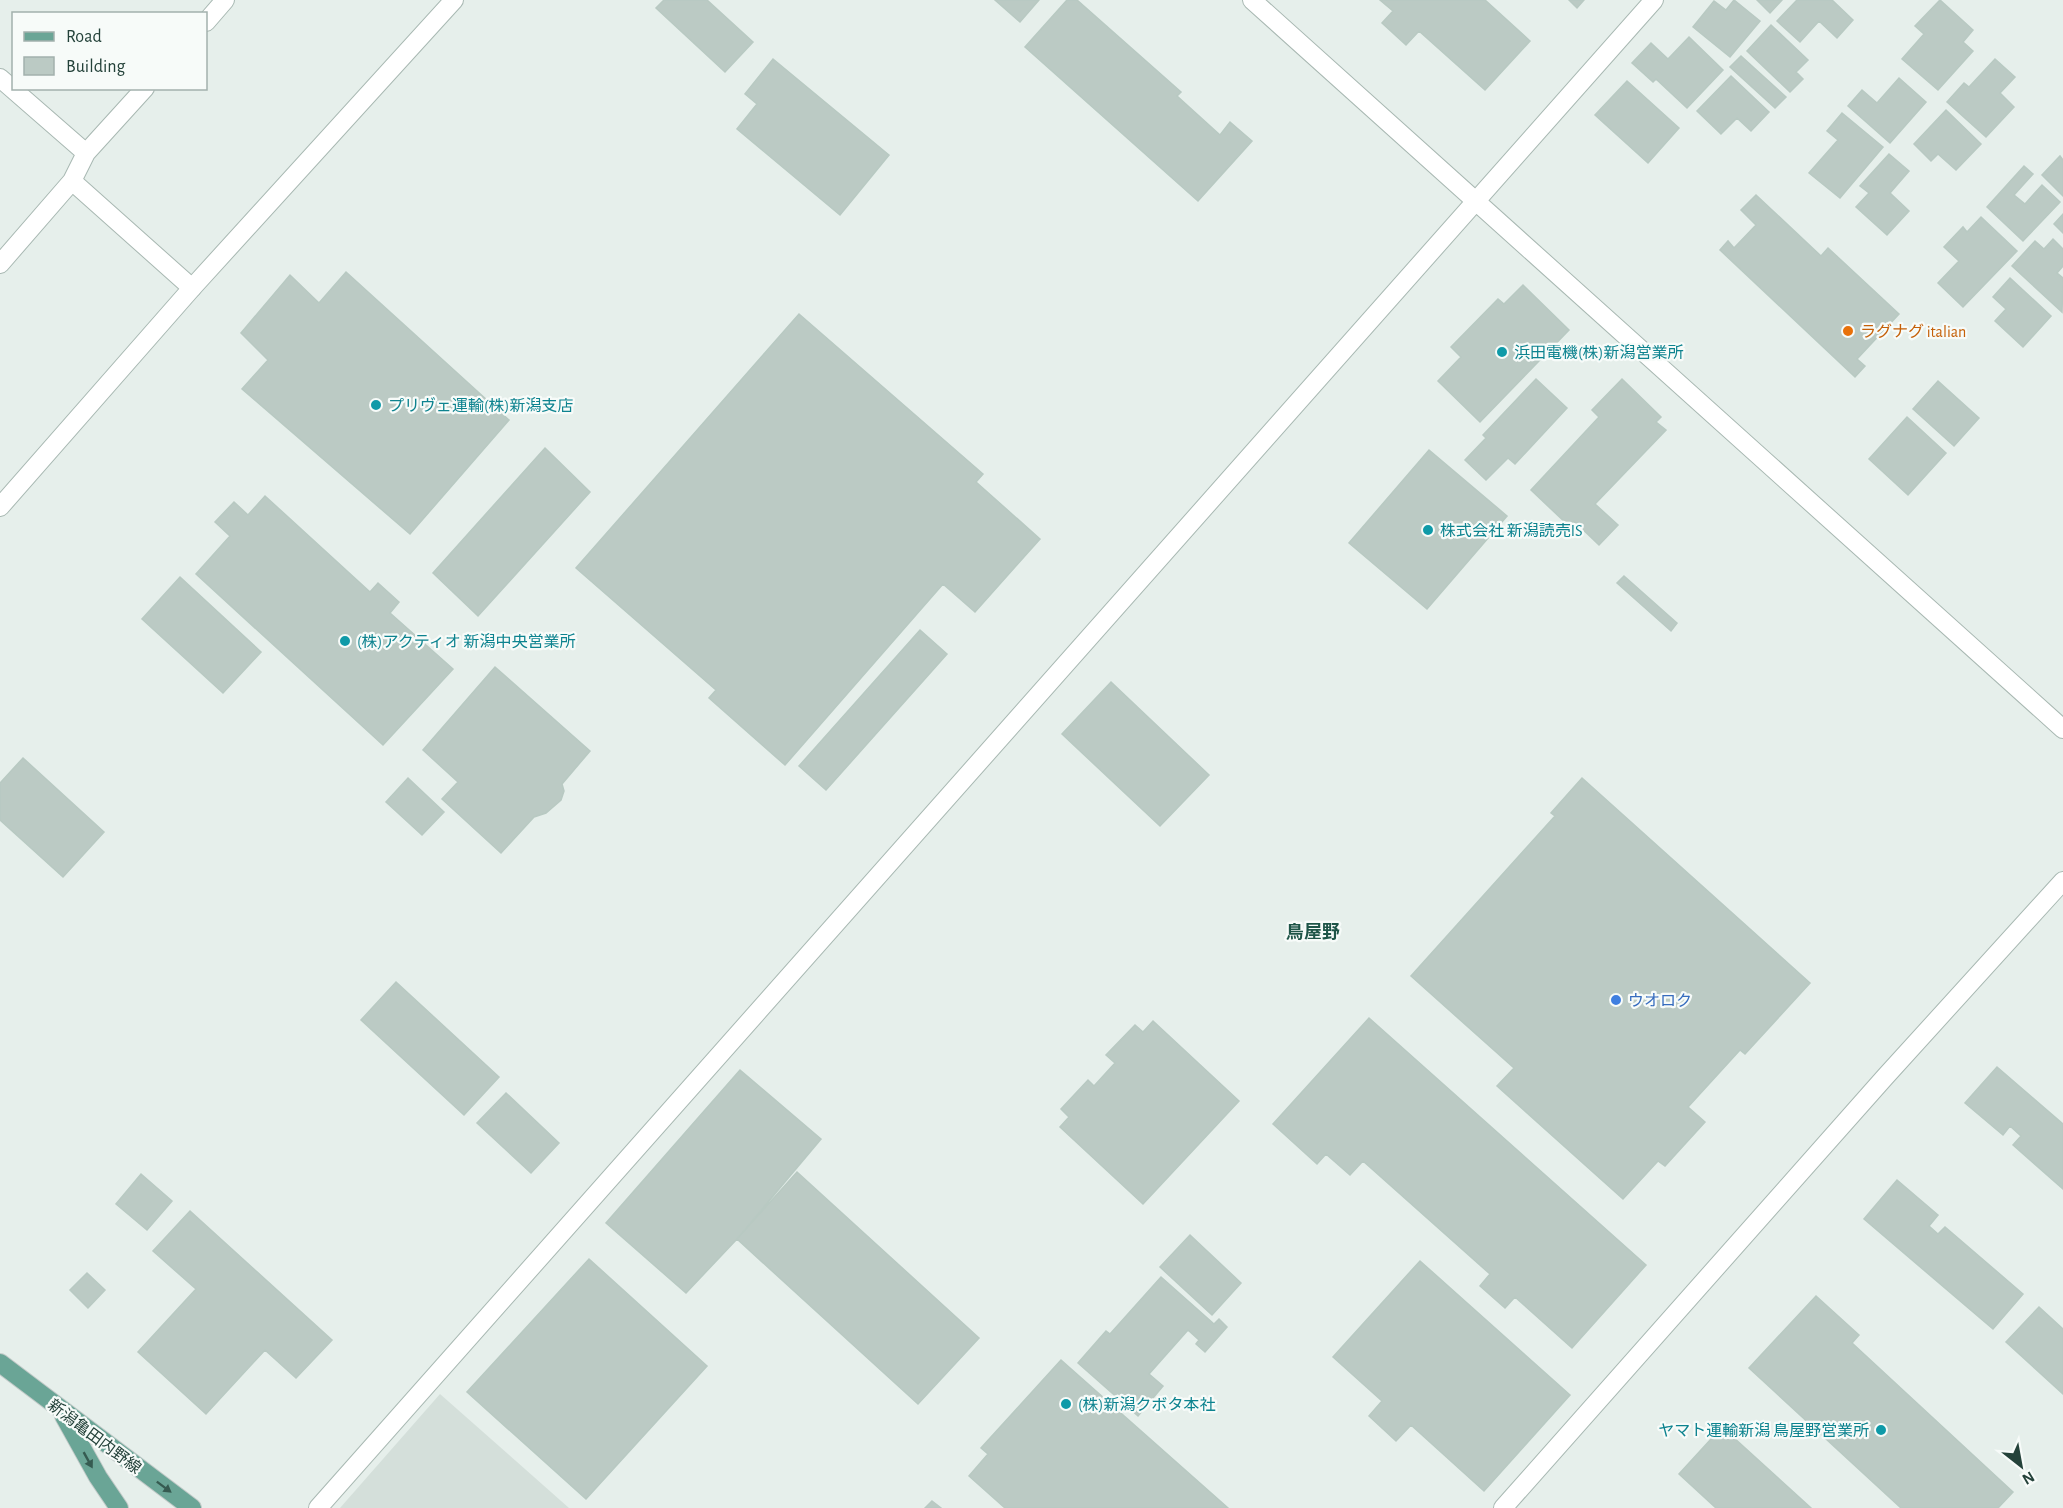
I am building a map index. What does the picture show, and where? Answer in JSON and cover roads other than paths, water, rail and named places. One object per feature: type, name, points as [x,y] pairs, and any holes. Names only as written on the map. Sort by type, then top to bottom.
[{"type":"main road","name":"新潟亀田内野線","points":[[0,1363],[192,1508]]},
{"type":"main road","points":[[60,1410],[98,1477],[119,1508]]},
{"type":"street","points":[[207,21],[225,0]]},
{"type":"street","points":[[0,507],[192,288],[454,0]]},
{"type":"street","points":[[1252,0],[2063,729]]},
{"type":"street","points":[[318,1508],[1654,0]]},
{"type":"street","points":[[0,78],[12,88]]},
{"type":"street","points":[[14,90],[86,153]]},
{"type":"street","points":[[0,264],[72,181],[86,153],[143,90]]},
{"type":"street","points":[[72,181],[192,288]]},
{"type":"street","points":[[1503,1508],[1885,1077],[2063,881]]},
{"type":"place","name":"ラグナグ italian","points":[[1848,331]]},
{"type":"place","name":"浜田電機(株)新潟営業所","points":[[1502,352]]},
{"type":"place","name":"プリヴェ運輸(株)新潟支店","points":[[376,405]]},
{"type":"place","name":"株式会社 新潟読売IS","points":[[1428,530]]},
{"type":"place","name":"(株)アクティオ 新潟中央営業所","points":[[345,641]]},
{"type":"place","name":"ウオロク","points":[[1616,1000]]},
{"type":"place","name":"(株)新潟クボタ本社","points":[[1066,1404]]},
{"type":"place","name":"ヤマト運輸新潟 鳥屋野営業所","points":[[1881,1430]]},
{"type":"district","name":"鳥屋野","points":[[1313,932]]}]
